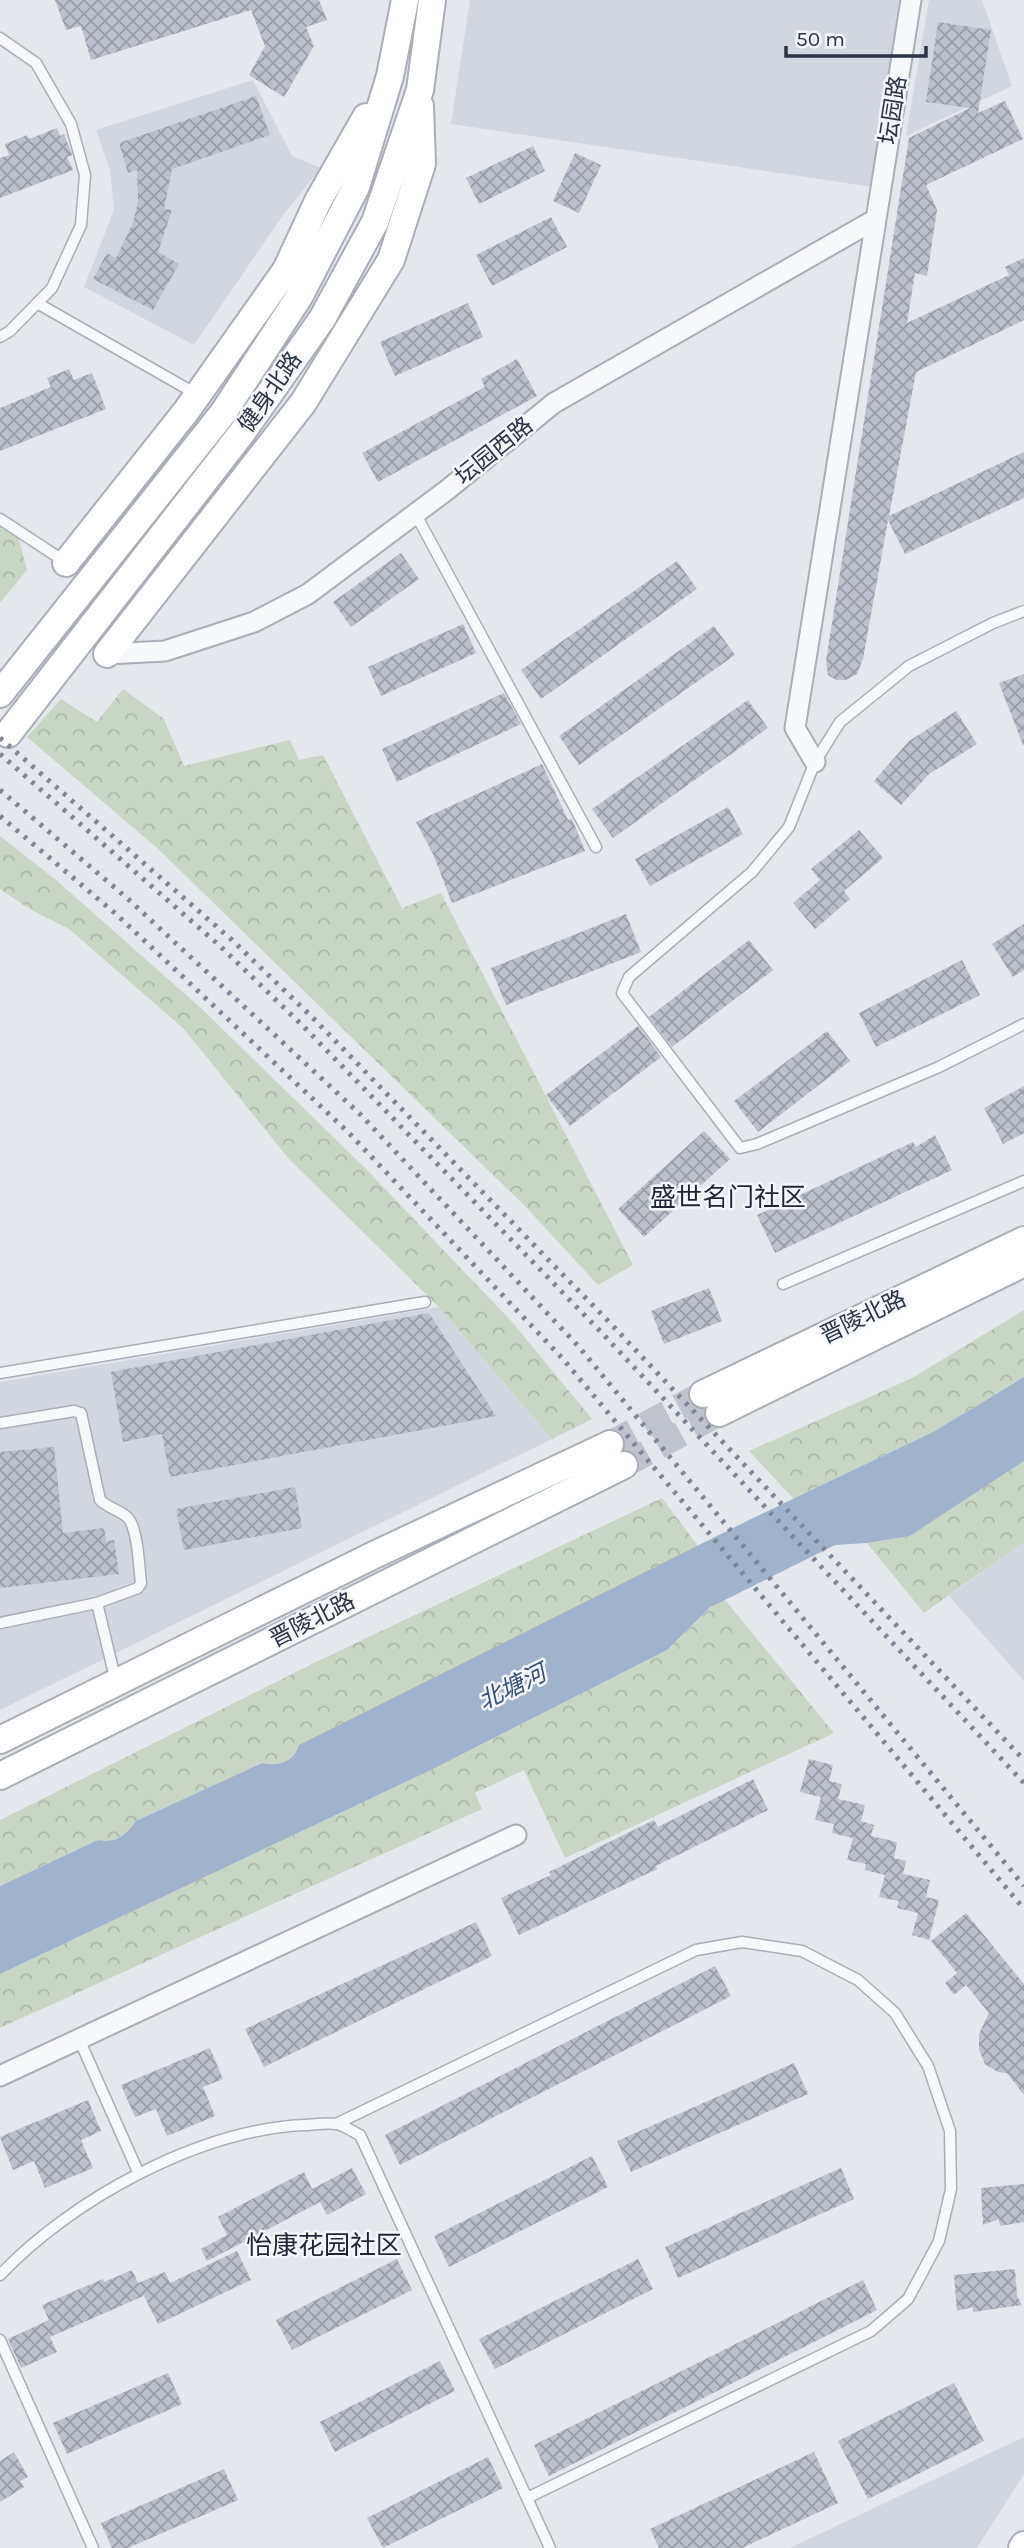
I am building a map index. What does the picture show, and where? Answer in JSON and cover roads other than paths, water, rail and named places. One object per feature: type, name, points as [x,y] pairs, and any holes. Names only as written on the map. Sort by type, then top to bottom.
[{"type":"main road","name":"健身北路","points":[[0,694],[223,413],[299,297],[356,187],[390,76],[405,0]]},
{"type":"main road","name":"健身北路","points":[[8,734],[241,434],[322,319],[375,222],[420,90],[432,0]]},
{"type":"main road","points":[[66,563],[198,395],[286,270],[318,201],[390,76]]},
{"type":"main road","points":[[107,654],[303,403],[391,260],[422,164],[420,90]]},
{"type":"main road","name":"晋陵北路","points":[[1024,1240],[711,1404],[1024,1263]]},
{"type":"main road","name":"晋陵北路","points":[[0,1740],[374,1555],[617,1455],[0,1776]]},
{"type":"street","name":"坛园路","points":[[815,762],[795,729],[911,0]]},
{"type":"street","name":"坛园西路","points":[[107,654],[165,651],[254,622],[308,594],[554,402],[876,219]]},
{"type":"street","points":[[0,2076],[516,1835]]},
{"type":"lane","points":[[0,38],[36,63],[71,124],[85,175],[81,225],[52,288],[0,338]]},
{"type":"lane","points":[[37,303],[198,395]]},
{"type":"lane","points":[[415,513],[596,847]]},
{"type":"lane","points":[[0,519],[66,563]]},
{"type":"lane","points":[[1024,611],[993,623],[909,666],[840,722],[815,762],[789,827],[752,872],[629,977],[622,993],[740,1149],[939,1067],[1024,1024]]},
{"type":"lane","points":[[783,1284],[1024,1181]]},
{"type":"lane","points":[[0,1373],[425,1302]]},
{"type":"lane","points":[[0,1423],[74,1411],[81,1413],[100,1500],[126,1516],[133,1525],[141,1583],[138,1588],[97,1603],[0,1623]]},
{"type":"lane","points":[[97,1603],[116,1682]]},
{"type":"lane","points":[[0,2275],[27,2246],[79,2207],[139,2174],[208,2145],[275,2127],[336,2124],[696,1950],[742,1942],[802,1951],[858,1980],[895,2013],[928,2066],[950,2131],[951,2189],[939,2241],[908,2299],[871,2331],[527,2498]]},
{"type":"lane","points":[[79,2039],[139,2174]]},
{"type":"lane","points":[[336,2124],[360,2135],[550,2548]]},
{"type":"lane","points":[[0,2340],[93,2548]]},
{"type":"water","points":[[1024,1377],[1024,1461],[910,1536],[867,1543],[769,1549],[667,1650],[433,1769],[0,1974],[0,1886],[98,1840],[120,1837],[136,1821],[262,1763],[285,1762],[293,1756],[299,1745],[749,1520],[933,1432]]},
{"type":"waterway","name":"北塘河","points":[[708,1590],[832,1528]]},
{"type":"tunnel","points":[[610,1444],[703,1394]]},
{"type":"tunnel","points":[[624,1465],[719,1413]]},
{"type":"railway","points":[[0,738],[232,940],[312,1017],[610,1323],[1024,1760]]},
{"type":"railway","points":[[0,754],[220,946],[304,1027],[601,1332],[1024,1783]]},
{"type":"railway","points":[[0,790],[127,898],[361,1115],[579,1347],[1024,1886]]},
{"type":"railway","points":[[0,816],[116,914],[348,1132],[563,1359],[1024,1909]]},
{"type":"district","name":"盛世名门社区","points":[[728,1197]]},
{"type":"district","name":"怡康花园社区","points":[[324,2245]]}]
